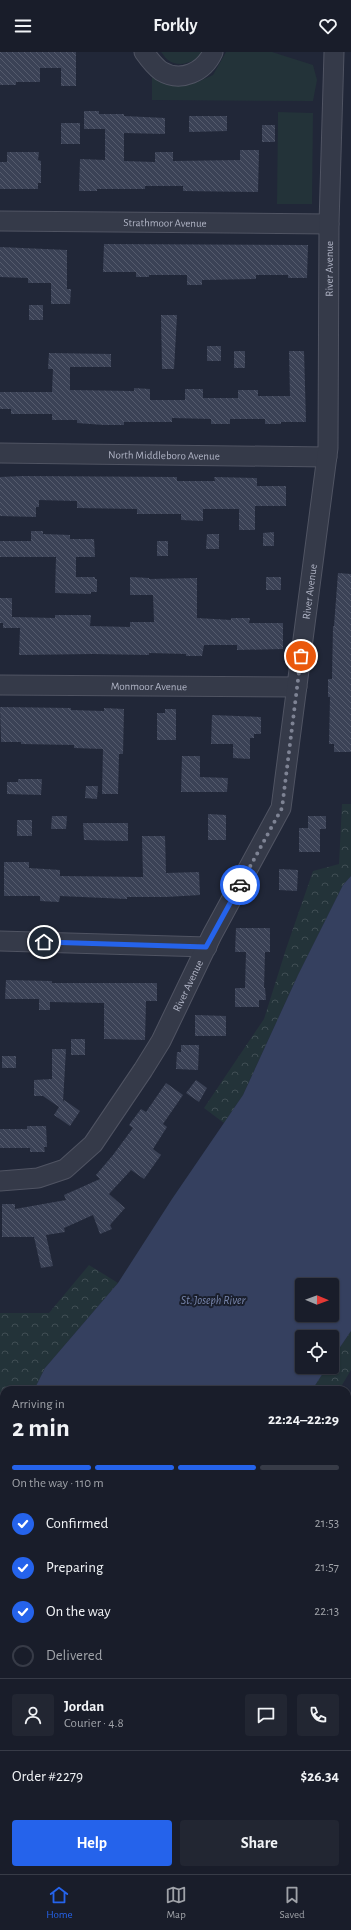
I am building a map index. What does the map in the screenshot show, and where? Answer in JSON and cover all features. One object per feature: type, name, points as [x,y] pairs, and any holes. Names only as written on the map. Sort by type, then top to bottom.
[{"type":"street","points":[[144,52],[151,63],[160,70],[172,75],[182,76],[193,73],[203,67],[213,52]]},
{"type":"street","name":"River Avenue","points":[[0,1180],[23,1180],[51,1174],[65,1169],[93,1144],[143,1070],[161,1040],[206,947],[282,808],[327,457],[330,417],[329,224],[334,52]]},
{"type":"street","name":"Strathmoor Avenue","points":[[0,221],[329,224]]},
{"type":"street","name":"North Middleboro Avenue","points":[[0,453],[327,457]]},
{"type":"street","name":"Monmoor Avenue","points":[[0,685],[297,687]]},
{"type":"street","points":[[0,941],[206,947]]},
{"type":"green space","points":[[161,52],[202,52],[196,59],[186,63],[177,64],[167,59]]},
{"type":"green space","points":[[226,52],[272,52],[313,65],[317,80],[313,101],[152,100],[152,75],[173,85],[195,83],[213,75]]},
{"type":"green space","points":[[278,112],[313,113],[312,204],[277,204]]},
{"type":"green space","points":[[342,804],[351,804],[351,876],[343,885],[298,975],[243,1095],[224,1123],[204,1108],[264,1019],[313,871],[339,864]]},
{"type":"green space","points":[[89,1265],[118,1283],[45,1368],[36,1386],[0,1386],[0,1313],[49,1313]]},
{"type":"green space","points":[[351,1331],[351,1370],[341,1386],[315,1386],[322,1374],[339,1374],[339,1349]]},
{"type":"water","name":"St. Joseph River","points":[[351,876],[351,1331],[339,1349],[339,1330],[295,1330],[295,1374],[322,1374],[315,1386],[36,1386],[45,1368],[118,1283],[172,1199],[243,1095],[298,975],[343,885]]},
{"type":"building","points":[[0,52],[76,52],[76,86],[61,86],[61,68],[40,68],[40,82],[16,82],[16,85],[0,85]]},
{"type":"building","points":[[84,111],[99,111],[99,114],[124,114],[124,116],[165,118],[165,134],[124,133],[124,161],[155,162],[155,152],[173,152],[173,161],[240,160],[240,150],[259,150],[258,192],[183,191],[183,186],[145,186],[145,189],[97,189],[97,191],[79,191],[80,159],[105,160],[105,129],[84,129]]},
{"type":"building","points":[[189,116],[227,116],[227,131],[189,132]]},
{"type":"building","points":[[61,123],[80,123],[80,144],[61,144]]},
{"type":"building","points":[[262,125],[275,125],[275,142],[262,142]]},
{"type":"building","points":[[7,152],[39,152],[38,160],[41,161],[41,183],[38,183],[38,189],[0,189],[0,162],[7,162]]},
{"type":"building","points":[[104,244],[308,245],[307,278],[288,278],[288,275],[256,275],[256,279],[202,280],[202,285],[187,285],[187,275],[149,275],[149,277],[136,277],[136,272],[103,272]]},
{"type":"building","points":[[0,247],[67,250],[67,289],[71,289],[70,304],[51,304],[51,283],[28,283],[28,278],[0,277]]},
{"type":"building","points":[[29,305],[43,305],[43,320],[29,320]]},
{"type":"building","points":[[161,315],[177,315],[174,369],[162,369]]},
{"type":"building","points":[[207,346],[221,346],[221,361],[207,361]]},
{"type":"building","points":[[234,351],[245,351],[245,368],[234,368]]},
{"type":"building","points":[[289,351],[304,351],[306,422],[281,422],[281,424],[265,424],[265,419],[230,419],[230,424],[211,424],[211,419],[172,418],[172,422],[124,422],[124,425],[104,425],[77,423],[77,420],[52,420],[52,414],[11,414],[11,409],[0,409],[0,392],[52,392],[53,369],[48,369],[49,353],[111,354],[111,367],[70,367],[70,390],[134,391],[134,388],[150,389],[150,400],[185,400],[185,389],[203,389],[203,398],[238,398],[238,390],[258,390],[258,396],[290,396]]},
{"type":"building","points":[[0,477],[177,477],[177,481],[215,481],[214,477],[257,478],[257,486],[286,486],[286,506],[255,506],[255,530],[239,530],[239,509],[203,509],[203,521],[181,520],[181,514],[137,514],[137,509],[77,508],[77,501],[39,500],[39,507],[36,507],[36,517],[0,516]]},
{"type":"building","points":[[31,531],[43,531],[43,534],[70,535],[70,539],[94,539],[95,557],[76,557],[76,577],[95,577],[95,579],[97,579],[97,592],[91,592],[91,594],[55,593],[56,557],[0,557],[0,541],[31,541]]},
{"type":"building","points":[[274,532],[274,546],[263,546],[263,533]]},
{"type":"building","points":[[207,534],[219,534],[219,549],[206,549]]},
{"type":"building","points":[[157,541],[168,541],[168,556],[157,556]]},
{"type":"building","points":[[338,573],[351,574],[351,752],[334,752],[334,744],[329,744],[330,697],[328,697],[328,679],[332,679],[333,626]]},
{"type":"building","points":[[130,577],[149,579],[197,578],[197,618],[231,620],[231,618],[250,618],[249,623],[283,623],[283,649],[237,650],[237,645],[204,645],[202,656],[149,653],[149,655],[19,655],[20,628],[3,628],[3,623],[0,623],[0,598],[12,598],[12,617],[55,618],[55,615],[91,615],[90,626],[130,627],[130,622],[154,622],[153,595],[130,595]]},
{"type":"building","points":[[266,577],[281,577],[281,590],[266,590]]},
{"type":"building","points":[[0,707],[71,708],[71,710],[104,711],[104,708],[124,709],[123,754],[119,754],[118,794],[102,794],[103,749],[74,748],[74,745],[1,742]]},
{"type":"building","points":[[165,709],[176,709],[176,740],[157,740],[157,713],[165,713]]},
{"type":"building","points":[[212,715],[261,717],[261,734],[254,734],[254,738],[250,738],[250,759],[233,758],[233,744],[211,744]]},
{"type":"building","points":[[182,756],[200,756],[200,777],[228,778],[227,792],[181,792]]},
{"type":"building","points":[[18,779],[42,779],[41,795],[7,794],[7,782],[18,782]]},
{"type":"building","points":[[86,786],[98,786],[97,799],[85,798]]},
{"type":"building","points":[[208,814],[226,815],[226,840],[208,840]]},
{"type":"building","points":[[52,816],[67,816],[66,829],[51,829]]},
{"type":"building","points":[[308,816],[326,816],[326,829],[320,829],[320,852],[299,852],[299,828],[308,828]]},
{"type":"building","points":[[17,820],[32,820],[32,836],[17,836]]},
{"type":"building","points":[[83,823],[128,823],[128,841],[84,840]]},
{"type":"building","points":[[142,836],[165,836],[166,873],[199,872],[200,895],[127,897],[127,899],[60,896],[59,902],[40,901],[40,896],[4,896],[4,862],[29,862],[29,868],[60,870],[60,876],[143,877]]},
{"type":"building","points":[[279,869],[298,870],[297,891],[279,890]]},
{"type":"building","points":[[236,928],[270,928],[270,952],[265,952],[264,988],[266,1000],[259,1000],[259,1007],[235,1007],[235,988],[245,988],[246,952],[235,952]]},
{"type":"building","points":[[6,980],[52,981],[52,983],[157,983],[157,1001],[146,1001],[145,1040],[104,1039],[104,1003],[50,1002],[50,1010],[39,1010],[39,999],[5,999]]},
{"type":"building","points":[[195,1015],[226,1016],[226,1036],[195,1036]]},
{"type":"building","points":[[71,1039],[85,1039],[85,1055],[71,1055]]},
{"type":"building","points":[[181,1045],[199,1045],[198,1070],[176,1069],[177,1052],[181,1052]]},
{"type":"building","points":[[52,1049],[66,1049],[63,1102],[64,1100],[80,1111],[70,1126],[54,1115],[59,1107],[43,1096],[34,1096],[34,1080],[52,1079]]},
{"type":"building","points":[[2,1056],[16,1056],[16,1068],[2,1068]]},
{"type":"building","points":[[196,1080],[207,1088],[199,1102],[186,1093]]},
{"type":"building","points":[[166,1083],[183,1095],[163,1124],[167,1127],[153,1149],[161,1155],[144,1179],[131,1170],[109,1194],[125,1208],[110,1225],[112,1229],[100,1234],[93,1215],[64,1228],[65,1232],[46,1235],[53,1266],[41,1268],[34,1237],[2,1237],[2,1204],[15,1204],[15,1209],[66,1200],[64,1195],[100,1179],[96,1175],[133,1128],[129,1125],[141,1109],[146,1112]]},
{"type":"building","points":[[27,1126],[46,1126],[47,1147],[44,1147],[45,1152],[30,1152],[30,1148],[0,1148],[0,1129],[27,1129]]},
{"type":"way so far","points":[[240,885],[282,808],[301,656]]},
{"type":"route","points":[[44,942],[206,947],[240,885]]}]
